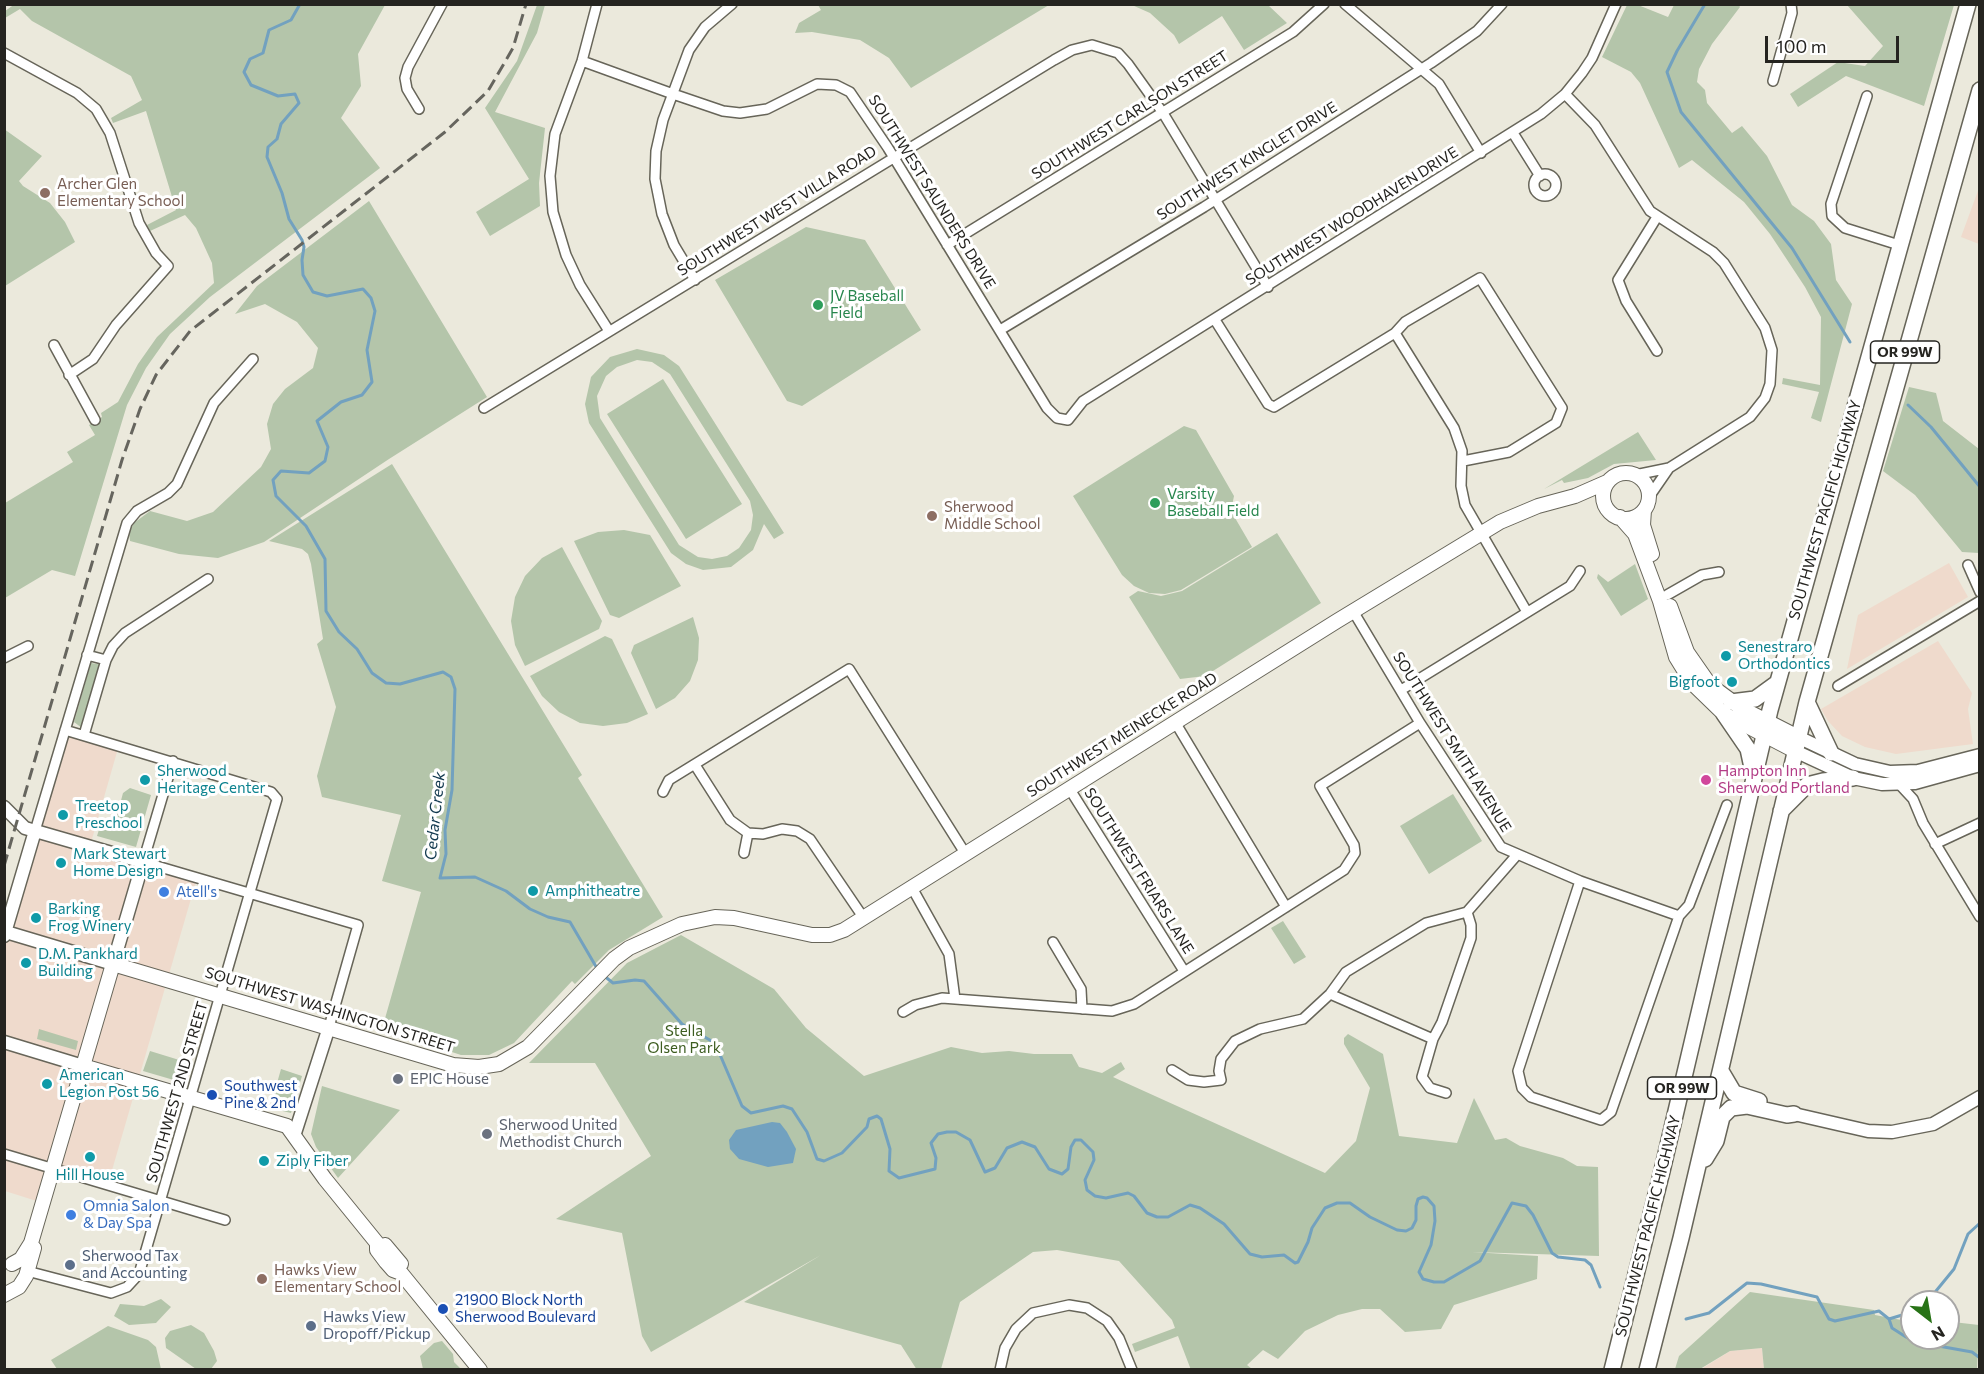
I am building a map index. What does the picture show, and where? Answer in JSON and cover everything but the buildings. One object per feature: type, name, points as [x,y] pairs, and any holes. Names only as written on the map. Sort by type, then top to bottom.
[{"type":"highway","name":"SOUTHWEST PACIFIC HIGHWAY","points":[[1612,1370],[1667,1149],[1777,682],[1968,4]]},
{"type":"highway","name":"OR 99W","points":[[1647,1370],[1721,1071],[1796,744],[1980,90]]},
{"type":"highway","points":[[1754,776],[1748,749],[1728,708],[1755,699],[1777,682]]},
{"type":"highway","points":[[1807,702],[1831,753]]},
{"type":"highway","points":[[1781,811],[1807,785],[1853,778]]},
{"type":"highway","points":[[1697,1171],[1716,1141],[1722,1117],[1731,1108],[1747,1106],[1787,1115],[1794,1114],[1791,1108],[1734,1093],[1721,1071]]},
{"type":"main road","points":[[1608,509],[1603,496],[1607,482],[1620,474],[1635,475],[1645,483],[1644,531],[1667,595],[1692,662],[1728,708]]},
{"type":"main road","name":"SOUTHWEST MEINECKE ROAD","points":[[675,927],[706,918],[727,917],[822,936],[844,930],[1353,611],[1480,535],[1523,511],[1575,496],[1607,482]]},
{"type":"main road","points":[[1575,496],[1608,509],[1632,528],[1660,601],[1676,657],[1696,690],[1796,744]]},
{"type":"main road","points":[[1620,517],[1633,517],[1646,503]]},
{"type":"main road","name":"SOUTHWEST WASHINGTON STREET","points":[[112,964],[453,1065],[489,1066],[524,1051],[614,960],[629,948],[675,927]]},
{"type":"main road","points":[[8,1263],[21,1259],[31,1243],[112,964]]},
{"type":"main road","points":[[83,1066],[284,1124],[295,1133],[325,1179],[381,1244],[377,1250],[386,1262],[393,1270],[401,1268],[480,1370]]},
{"type":"main road","points":[[4,1295],[15,1291],[25,1275],[34,1247],[31,1243]]},
{"type":"main road","points":[[8,1263],[25,1275]]},
{"type":"street","points":[[419,109],[407,89],[405,78],[408,67],[442,4]]},
{"type":"street","points":[[597,4],[582,61],[555,134],[550,165],[556,224],[570,265],[609,332]]},
{"type":"street","points":[[695,280],[668,231],[658,203],[655,179],[657,142],[694,41],[717,15],[732,4]]},
{"type":"street","name":"SOUTHWEST CARLSON STREET","points":[[947,245],[1293,32],[1324,4]]},
{"type":"street","points":[[1345,4],[1422,69],[1445,93],[1481,153]]},
{"type":"street","name":"SOUTHWEST KINGLET DRIVE","points":[[1000,330],[1215,200],[1422,69],[1477,30],[1502,4]]},
{"type":"street","name":"SOUTHWEST WOODHAVEN DRIVE","points":[[1068,420],[1083,401],[1514,133],[1565,94],[1592,58],[1616,4]]},
{"type":"street","points":[[1773,81],[1792,13],[1791,4]]},
{"type":"street","name":"SOUTHWEST WEST VILLA ROAD","points":[[484,408],[1054,60],[1072,50],[1092,45],[1118,53],[1162,113],[1268,287]]},
{"type":"street","points":[[4,53],[77,93],[102,116],[110,133],[139,223],[156,254],[168,266],[116,325],[93,359],[69,375]]},
{"type":"street","name":"SOUTHWEST SAUNDERS DRIVE","points":[[582,61],[723,111],[748,114],[775,106],[810,86],[836,85],[855,96],[1047,408],[1057,418],[1068,420]]},
{"type":"street","points":[[1565,94],[1595,125],[1641,200],[1657,217],[1713,252],[1724,263],[1767,333],[1774,361],[1768,392],[1750,417],[1669,468],[1635,475]]},
{"type":"street","points":[[1867,96],[1832,204],[1832,216],[1845,228],[1899,245]]},
{"type":"street","points":[[1514,133],[1540,176]]},
{"type":"street","points":[[1657,217],[1618,280],[1626,301],[1657,351]]},
{"type":"street","points":[[1215,320],[1271,406],[1278,405],[1395,333],[1405,322],[1480,278],[1562,408],[1556,423],[1509,452],[1463,461]]},
{"type":"street","points":[[1395,333],[1454,428],[1463,461],[1462,497],[1480,535],[1527,612]]},
{"type":"street","points":[[54,345],[95,420]]},
{"type":"street","points":[[5,934],[127,523],[137,511],[168,493],[177,484],[214,403],[253,359]]},
{"type":"street","points":[[1646,503],[1669,468]]},
{"type":"street","points":[[1968,565],[1980,592]]},
{"type":"street","points":[[1401,690],[1570,586],[1580,571]]},
{"type":"street","points":[[1667,595],[1702,574],[1719,572]]},
{"type":"street","points":[[84,735],[106,660],[113,646],[125,633],[208,579]]},
{"type":"street","points":[[1838,686],[1980,601]]},
{"type":"street","name":"SOUTHWEST SMITH AVENUE","points":[[1353,611],[1420,723],[1491,835],[1501,847],[1516,856],[1580,881],[1679,916]]},
{"type":"street","points":[[4,658],[28,646]]},
{"type":"street","points":[[87,655],[106,660]]},
{"type":"street","points":[[663,792],[669,780],[849,669],[965,853]]},
{"type":"street","points":[[1175,722],[1286,907]]},
{"type":"street","points":[[903,1012],[928,1001],[955,999],[1112,1011],[1123,1009],[1344,870],[1355,853],[1352,837],[1320,786],[1420,723]]},
{"type":"street","points":[[65,730],[173,761],[112,964]]},
{"type":"street","points":[[1796,744],[1831,753],[1862,766],[1890,772],[1918,771],[1980,755]]},
{"type":"street","points":[[1796,744],[1853,778],[1900,785],[1921,782],[1980,765]]},
{"type":"street","name":"SOUTHWEST 2ND STREET","points":[[25,1275],[111,1293],[127,1287],[134,1281],[142,1266],[277,804],[277,796],[271,792],[173,761]]},
{"type":"street","points":[[695,765],[730,820],[748,833],[763,834],[782,829],[797,831],[810,839],[863,917]]},
{"type":"street","points":[[1913,799],[1921,782]]},
{"type":"street","points":[[1900,785],[1913,799],[1919,817],[1980,917]]},
{"type":"street","name":"SOUTHWEST FRIARS LANE","points":[[1069,788],[1184,971]]},
{"type":"street","points":[[1580,881],[1518,1071],[1522,1088],[1532,1097],[1605,1119],[1611,1112],[1679,916],[1689,904],[1726,805]]},
{"type":"street","points":[[4,807],[23,827],[358,925],[329,1027],[295,1133]]},
{"type":"street","points":[[1935,844],[1980,823]]},
{"type":"street","points":[[744,853],[748,833]]},
{"type":"street","points":[[1172,1070],[1188,1080],[1203,1082],[1221,1080],[1219,1071],[1221,1059],[1235,1041],[1260,1029],[1303,1018],[1330,994],[1346,972],[1417,928],[1467,912],[1516,856]]},
{"type":"street","points":[[911,886],[949,954],[955,999]]},
{"type":"street","points":[[1446,1093],[1430,1088],[1422,1077],[1433,1040],[1442,1022],[1472,938],[1472,925],[1467,912]]},
{"type":"street","name":"SOUTHWEST WASHINGTON STREET","points":[[5,934],[112,964]]},
{"type":"street","points":[[1053,942],[1081,989],[1082,1009]]},
{"type":"street","points":[[1330,994],[1433,1040]]},
{"type":"street","points":[[4,1042],[83,1066]]},
{"type":"street","points":[[1794,1114],[1868,1131],[1892,1132],[1933,1124],[1980,1097]]},
{"type":"street","points":[[4,1154],[162,1199],[225,1220]]},
{"type":"street","points":[[1000,1370],[1005,1348],[1016,1329],[1033,1313],[1069,1305],[1087,1308],[1107,1321],[1119,1338],[1132,1370]]},
{"type":"shaded area","points":[[1979,188],[1979,244],[1961,237]]},
{"type":"shaded area","points":[[1949,563],[1968,597],[1847,669],[1858,615]]},
{"type":"shaded area","points":[[1938,641],[1972,693],[1968,709],[1973,744],[1896,754],[1865,747],[1842,736],[1828,721],[1821,709]]},
{"type":"shaded area","points":[[67,724],[119,745],[90,846],[197,878],[108,1184],[53,1168],[43,1203],[5,1191],[5,917]]},
{"type":"shaded area","points":[[1762,1348],[1764,1369],[1700,1370],[1730,1351]]},
{"type":"green space","points":[[15,4],[385,5],[358,54],[361,86],[341,118],[380,168],[210,297],[170,334],[146,368],[127,405],[75,576],[52,570],[5,598],[5,503],[73,462],[67,452],[95,435],[89,425],[102,417],[101,413],[118,402],[138,364],[157,337],[214,283],[212,263],[196,228],[185,215],[150,231],[147,225],[176,210],[146,111],[113,123],[111,118],[142,100],[131,76],[32,21],[20,9],[5,18],[5,11]]},
{"type":"green space","points":[[1738,4],[1740,7],[1712,44],[1699,69],[1697,82],[1705,90],[1707,103],[1732,133],[1742,126],[1767,156],[1792,205],[1814,221],[1831,244],[1836,280],[1852,304],[1821,422],[1811,418],[1819,392],[1782,384],[1783,378],[1820,385],[1821,317],[1805,287],[1770,234],[1744,202],[1692,160],[1679,168],[1640,83],[1631,72],[1602,57],[1627,5],[1638,5],[1668,17],[1674,5]]},
{"type":"green space","points":[[537,5],[545,5],[537,33],[495,112],[545,128],[539,183],[540,206],[490,236],[476,212],[529,179],[485,108],[517,61]]},
{"type":"green space","points":[[818,5],[1049,5],[911,88],[889,58],[860,40],[812,32],[795,33],[799,23],[821,10]]},
{"type":"green space","points":[[1132,5],[1268,5],[1287,23],[1244,50],[1222,16],[1179,44],[1174,35],[1150,13]]},
{"type":"green space","points":[[1847,5],[1954,5],[1924,106],[1846,76],[1798,107],[1790,94],[1838,62],[1865,66],[1883,46]]},
{"type":"green space","points":[[4,129],[42,156],[19,181],[50,203],[65,222],[75,242],[5,286]]},
{"type":"green space","points":[[369,201],[487,397],[264,542],[218,558],[179,554],[130,541],[129,533],[134,523],[150,511],[187,521],[213,512],[261,467],[271,449],[267,424],[273,404],[285,389],[313,368],[318,348],[297,322],[265,304],[235,314],[257,286]]},
{"type":"green space","name":"JV Baseball Field","points":[[806,227],[865,240],[921,330],[802,406],[787,401],[715,280]]},
{"type":"green space","points":[[637,349],[664,355],[679,366],[784,533],[774,539],[764,524],[753,550],[731,567],[703,570],[686,564],[671,553],[589,423],[585,404],[591,377],[610,357]],"holes":[[[637,360],[652,362],[670,374],[750,501],[753,515],[751,530],[739,548],[727,556],[712,559],[698,557],[679,545],[600,418],[597,396],[606,376],[617,367]]]},
{"type":"green space","points":[[663,379],[742,504],[686,539],[607,414]]},
{"type":"green space","points":[[1909,387],[1936,393],[1943,421],[1979,449],[1979,553],[1962,552],[1915,495],[1883,471]]},
{"type":"green space","name":"Varsity Baseball Field","points":[[1184,426],[1196,430],[1234,496],[1231,511],[1252,547],[1181,590],[1165,594],[1149,593],[1134,586],[1122,575],[1073,496]]},
{"type":"green space","points":[[1638,432],[1656,460],[1614,464],[1588,478],[1564,483],[1562,480],[1544,489]]},
{"type":"green space","points":[[392,464],[582,775],[578,778],[663,917],[609,950],[575,984],[572,981],[514,1043],[489,1055],[461,1055],[382,1029],[421,892],[382,881],[401,815],[322,797],[317,776],[336,707],[317,644],[323,639],[311,564],[308,554],[302,549],[269,541]]},
{"type":"green space","points":[[624,530],[650,535],[681,586],[619,618],[610,615],[574,541],[598,532]]},
{"type":"green space","points":[[1277,533],[1321,603],[1205,676],[1180,679],[1129,597],[1138,591],[1161,596],[1182,591]]},
{"type":"green space","points":[[562,547],[602,621],[599,629],[525,666],[515,645],[511,621],[515,597],[525,576],[542,558]]},
{"type":"green space","points":[[1635,564],[1648,599],[1621,616],[1597,578],[1598,574],[1608,582]]},
{"type":"green space","points":[[693,617],[699,638],[698,660],[690,681],[675,698],[656,709],[631,653],[634,645]]},
{"type":"green space","points":[[605,636],[612,639],[648,714],[627,723],[603,726],[580,723],[559,712],[542,696],[530,676]]},
{"type":"green space","points":[[91,663],[103,665],[82,728],[74,722]]},
{"type":"green space","points":[[130,788],[151,795],[136,847],[97,836],[102,820],[115,823],[123,793]]},
{"type":"green space","points":[[1453,794],[1482,841],[1429,874],[1400,826]]},
{"type":"green space","points":[[1283,921],[1306,957],[1294,964],[1271,928]]},
{"type":"green space","name":"Stella Olsen Park","points":[[681,935],[774,989],[806,1028],[864,1076],[951,1047],[982,1053],[1009,1051],[1034,1054],[1072,1054],[1079,1067],[1102,1073],[1121,1062],[1125,1069],[1113,1077],[1325,1173],[1356,1141],[1370,1088],[1344,1044],[1344,1038],[1348,1034],[1383,1054],[1399,1136],[1457,1143],[1474,1098],[1495,1140],[1506,1138],[1520,1146],[1563,1158],[1577,1166],[1598,1167],[1599,1256],[1472,1252],[1538,1256],[1537,1279],[1454,1305],[1441,1329],[1405,1332],[1380,1309],[1362,1309],[1338,1315],[1305,1331],[1278,1359],[1263,1350],[1247,1365],[1252,1369],[1191,1370],[1178,1336],[1135,1352],[1132,1344],[1175,1328],[1172,1320],[1119,1261],[1057,1250],[1033,1252],[960,1302],[941,1369],[917,1370],[901,1345],[744,1302],[821,1255],[651,1352],[642,1336],[622,1233],[556,1219],[651,1156],[595,1063],[529,1063],[627,963]]},
{"type":"green space","points":[[39,1029],[78,1041],[76,1050],[37,1039]]},
{"type":"green space","points":[[150,1051],[189,1063],[184,1083],[143,1071]]},
{"type":"green space","points":[[281,1069],[302,1076],[291,1113],[270,1108]]},
{"type":"green space","points":[[322,1086],[400,1110],[338,1178],[316,1147],[311,1134]]},
{"type":"green space","points":[[1750,1292],[1874,1310],[1875,1315],[1900,1320],[1900,1350],[1960,1350],[1960,1323],[1979,1325],[1977,1369],[1764,1369],[1762,1348],[1730,1351],[1700,1369],[1675,1369],[1679,1356]]},
{"type":"green space","points":[[161,1299],[171,1307],[156,1323],[129,1325],[114,1316],[120,1304],[144,1306]]},
{"type":"green space","points":[[191,1325],[204,1333],[214,1351],[217,1361],[211,1369],[196,1369],[166,1348],[165,1338],[170,1331]]},
{"type":"green space","points":[[108,1326],[148,1340],[156,1347],[161,1369],[57,1369],[51,1360]]},
{"type":"green space","points":[[442,1341],[453,1354],[454,1362],[461,1369],[423,1369],[420,1356],[434,1343]]},
{"type":"water","points":[[772,1122],[780,1123],[796,1149],[793,1163],[768,1167],[739,1159],[730,1149],[729,1140],[736,1130]]},
{"type":"waterway","name":"Cedar Creek","points":[[300,4],[291,20],[269,30],[263,53],[250,59],[244,72],[251,85],[278,96],[295,94],[299,103],[281,124],[277,139],[268,147],[267,157],[282,193],[289,219],[302,240],[303,275],[313,292],[327,296],[363,289],[371,298],[375,311],[367,350],[372,382],[362,395],[341,402],[317,421],[328,447],[325,461],[309,473],[281,471],[273,480],[276,496],[306,526],[325,559],[326,611],[339,632],[357,649],[372,673],[386,683],[400,684],[443,672],[451,677],[455,689],[452,790],[445,830],[446,854],[440,878],[475,877],[506,891],[530,909],[548,917],[570,922],[598,970]]},
{"type":"waterway","points":[[1705,4],[1667,72],[1681,112],[1792,248],[1850,342]]},
{"type":"waterway","points":[[1908,405],[1931,427],[1980,487]]},
{"type":"waterway","name":"Cedar Creek","points":[[603,975],[613,983],[644,981],[682,1024],[715,1043],[742,1106],[751,1113],[783,1106],[792,1109],[807,1132],[817,1159],[824,1161],[842,1153],[867,1127],[869,1119],[877,1116],[881,1119],[890,1149],[889,1171],[899,1178],[935,1169],[936,1158],[931,1143],[938,1134],[947,1132],[956,1132],[970,1140],[985,1172],[995,1168],[1007,1148],[1022,1142],[1035,1147],[1049,1169],[1062,1174],[1068,1169],[1071,1147],[1075,1140],[1081,1140],[1093,1152],[1094,1160],[1085,1180],[1087,1190],[1095,1196],[1106,1198],[1128,1193],[1134,1196],[1147,1213],[1157,1217],[1168,1217],[1190,1205],[1200,1208],[1224,1224],[1250,1254],[1262,1257],[1284,1255],[1295,1263],[1298,1262],[1312,1228],[1325,1208],[1337,1203],[1350,1203],[1370,1217],[1397,1230],[1406,1231],[1412,1228],[1416,1220],[1418,1199],[1423,1197],[1434,1206],[1435,1221],[1431,1245],[1419,1272],[1423,1279],[1434,1282],[1444,1282],[1480,1261],[1512,1203],[1526,1206],[1552,1253],[1558,1257],[1585,1260],[1591,1265],[1600,1287]]},
{"type":"waterway","points":[[1937,1290],[1954,1269],[1968,1234],[1980,1223]]},
{"type":"waterway","name":"Cedar Creek","points":[[1686,1319],[1709,1313],[1747,1283],[1761,1284],[1817,1297],[1829,1319],[1835,1321],[1879,1311],[1889,1319],[1892,1328],[1916,1342],[1972,1352],[1980,1358]]},
{"type":"waterway","points":[[1889,1319],[1900,1316]]},
{"type":"railway","points":[[4,866],[122,460],[140,409],[156,375],[190,331],[445,132],[488,91],[513,48],[526,4]]},
{"type":"place","name":"Archer Glen Elementary School","points":[[45,193]]},
{"type":"place","name":"JV Baseball Field","points":[[818,305]]},
{"type":"place","name":"Varsity Baseball Field","points":[[1155,503]]},
{"type":"place","name":"Sherwood Middle School","points":[[932,516]]},
{"type":"place","name":"Senestraro Orthodontics","points":[[1726,656]]},
{"type":"place","name":"Bigfoot","points":[[1732,682]]},
{"type":"place","name":"Sherwood Heritage Center","points":[[145,780]]},
{"type":"place","name":"Hampton Inn Sherwood Portland","points":[[1706,780]]},
{"type":"place","name":"Treetop Preschool","points":[[63,815]]},
{"type":"place","name":"Mark Stewart Home Design","points":[[61,863]]},
{"type":"place","name":"Amphitheatre","points":[[533,891]]},
{"type":"place","name":"Atell's","points":[[164,892]]},
{"type":"place","name":"Barking Frog Winery","points":[[36,918]]},
{"type":"place","name":"D.M. Pankhard Building","points":[[26,963]]},
{"type":"place","name":"EPIC House","points":[[398,1079]]},
{"type":"place","name":"American Legion Post 56","points":[[47,1084]]},
{"type":"place","name":"Southwest Pine & 2nd","points":[[212,1095]]},
{"type":"place","name":"Sherwood United Methodist Church","points":[[487,1134]]},
{"type":"place","name":"Hill House","points":[[90,1157]]},
{"type":"place","name":"Ziply Fiber","points":[[264,1161]]},
{"type":"place","name":"Omnia Salon & Day Spa","points":[[71,1215]]},
{"type":"place","name":"Sherwood Tax and Accounting","points":[[70,1265]]},
{"type":"place","name":"Hawks View Elementary School","points":[[262,1279]]},
{"type":"place","name":"21900 Block North Sherwood Boulevard","points":[[443,1309]]},
{"type":"place","name":"Hawks View Dropoff/Pickup","points":[[311,1326]]}]
